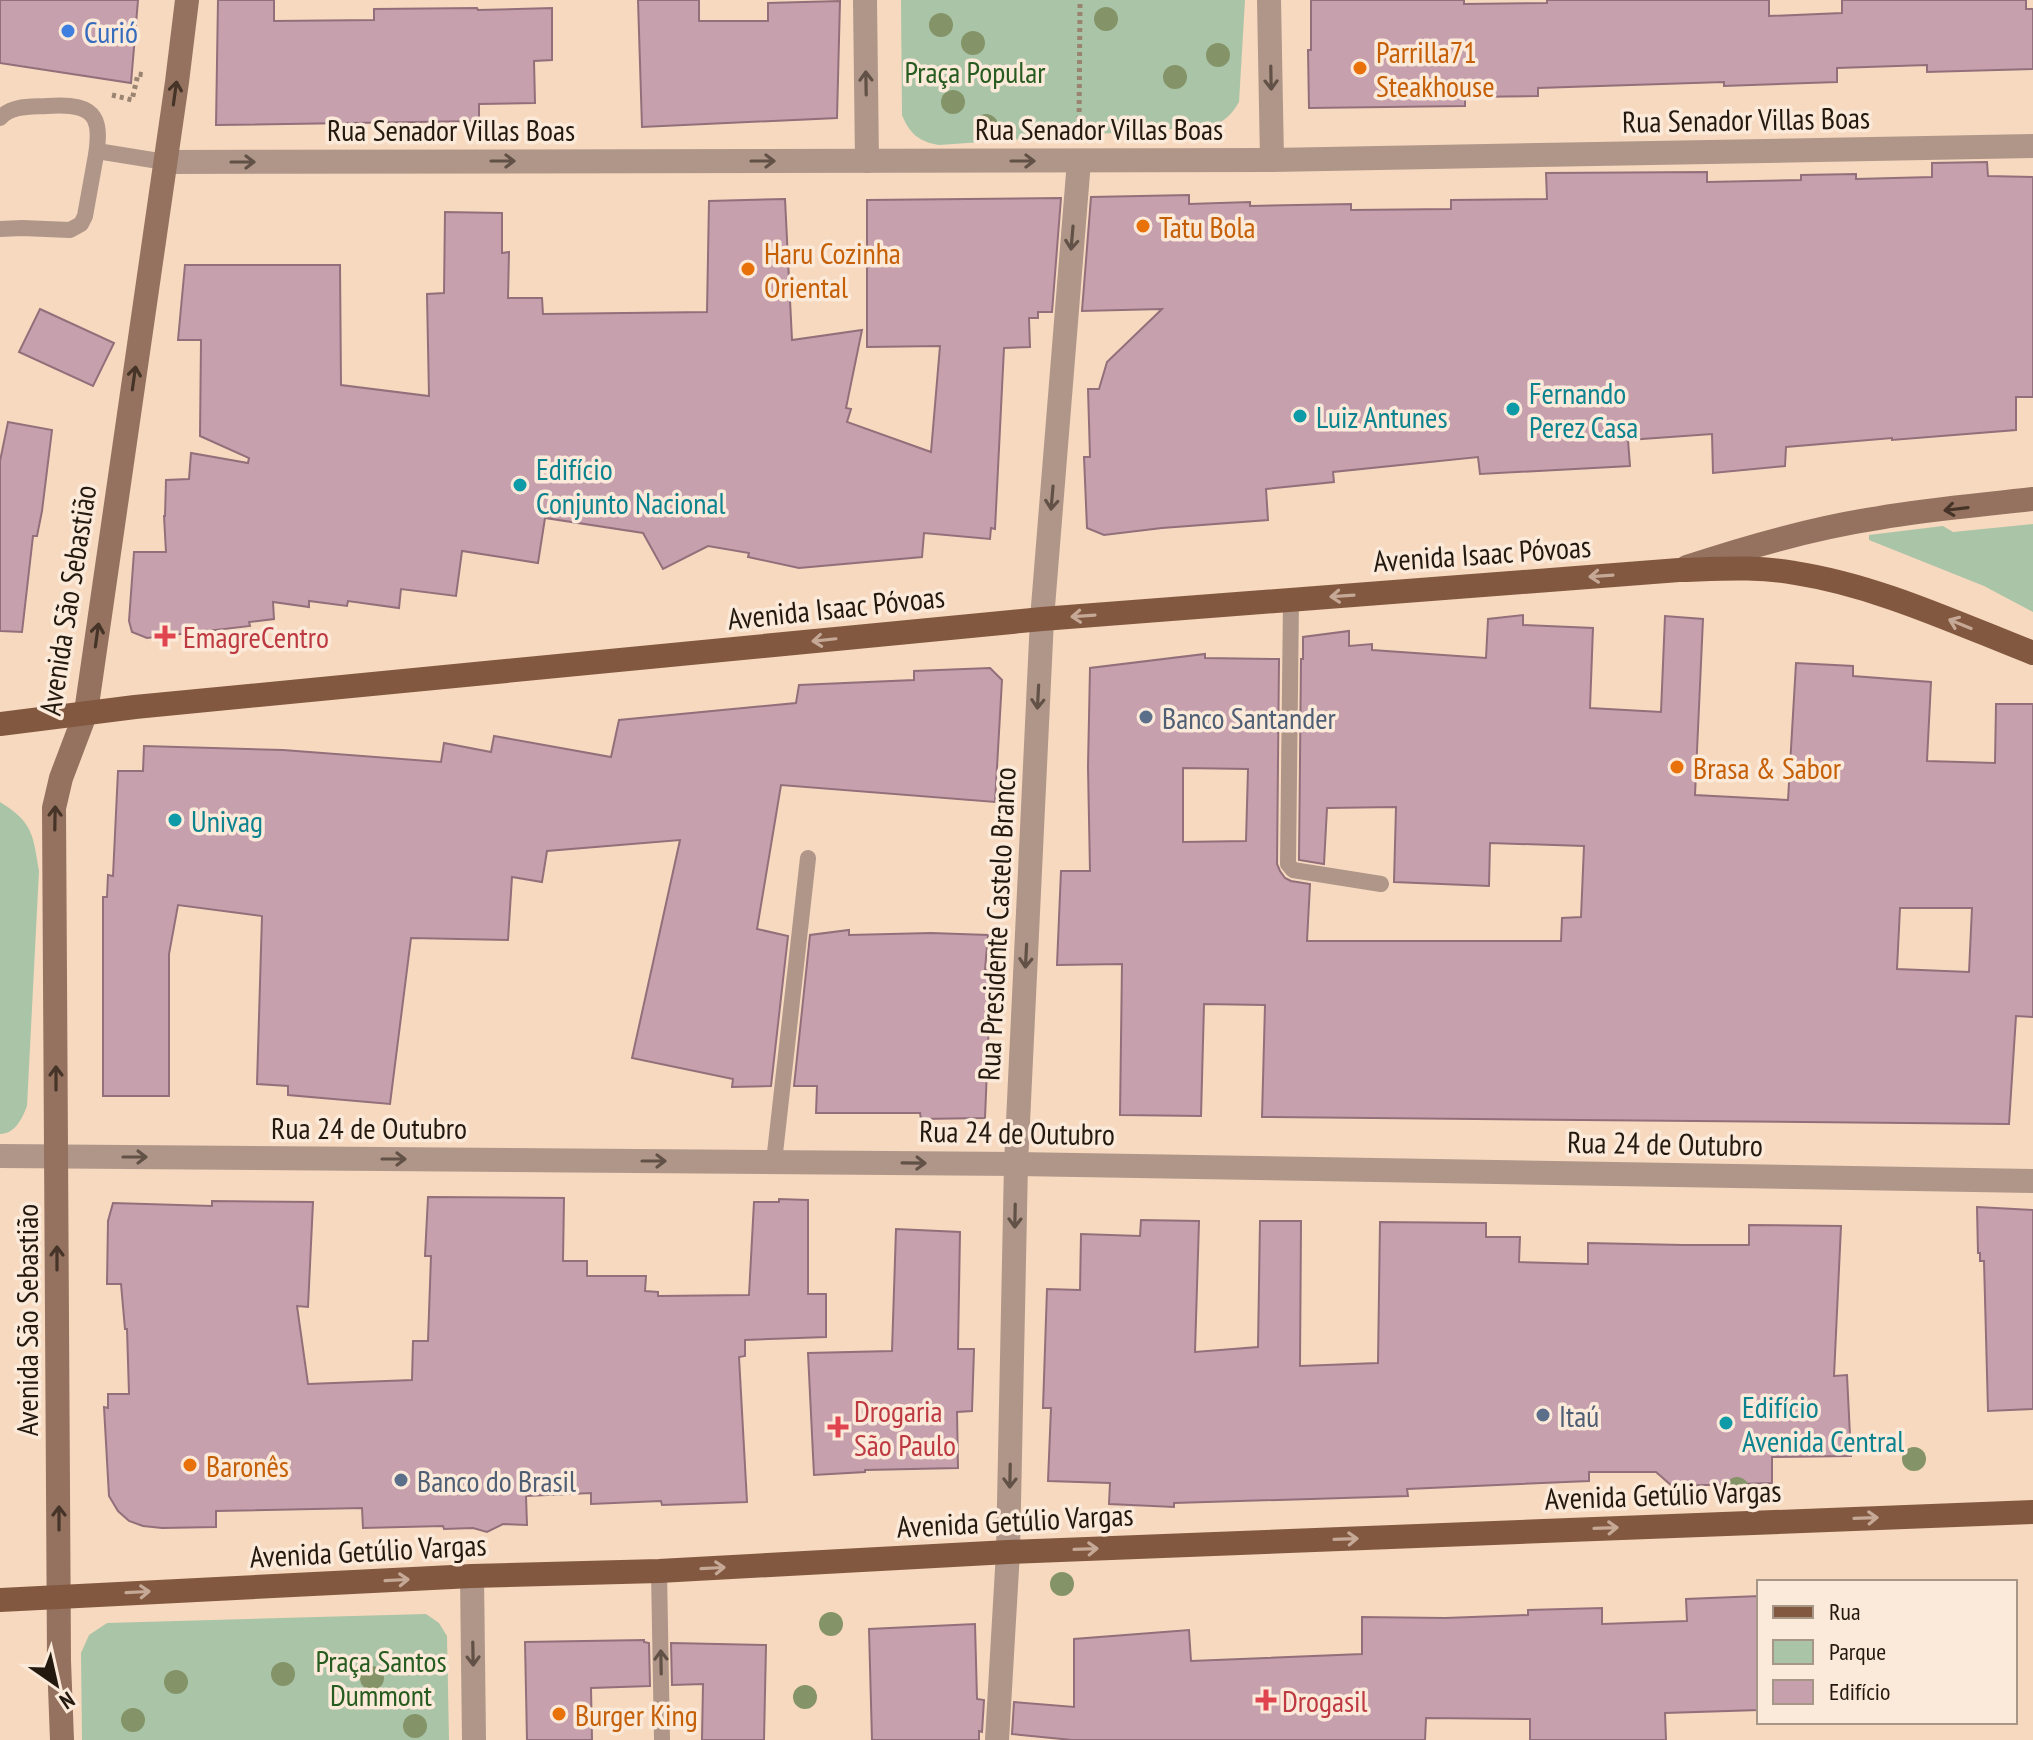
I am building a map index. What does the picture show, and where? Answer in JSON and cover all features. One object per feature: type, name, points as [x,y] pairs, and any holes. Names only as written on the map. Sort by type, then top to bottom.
[{"type":"main road","name":"Avenida Isaac Póvoas","points":[[0,724],[86,712],[1042,619],[1679,570],[1744,568],[1795,573],[1852,586],[1914,606],[2033,653]]},
{"type":"main road","name":"Avenida Getúlio Vargas","points":[[0,1600],[1008,1552],[2033,1512]]},
{"type":"street","name":"Avenida São Sebastião","points":[[62,1740],[54,808],[61,778],[86,712],[187,0]]},
{"type":"street","points":[[865,0],[867,161]]},
{"type":"street","points":[[1269,0],[1272,160]]},
{"type":"street","name":"Rua Senador Villas Boas","points":[[165,162],[1272,160],[2033,146]]},
{"type":"street","name":"Rua Presidente Castelo Branco","points":[[997,1740],[1008,1552],[1016,1164],[1042,619],[1079,161]]},
{"type":"street","name":"Avenida Isaac Póvoas","points":[[1679,570],[1750,546],[1808,531],[1880,518],[2033,499]]},
{"type":"street","name":"Rua 24 de Outubro","points":[[0,1156],[1016,1164],[2033,1181]]},
{"type":"street","points":[[472,1576],[474,1740]]},
{"type":"lane","points":[[0,118],[16,108],[64,105],[88,111],[97,121],[100,140],[81,224],[70,230],[0,229]]},
{"type":"lane","points":[[97,151],[165,162]]},
{"type":"lane","points":[[1291,600],[1288,864],[1293,870],[1381,884]]},
{"type":"lane","points":[[774,1162],[808,858]]},
{"type":"lane","points":[[659,1571],[662,1740]]},
{"type":"path","points":[[1079,161],[1080,0]]},
{"type":"path","points":[[104,94],[132,100],[138,74],[177,82]]},
{"type":"green space","name":"Praça Popular","points":[[901,0],[1245,0],[1239,102],[1228,116],[1213,126],[932,144],[916,136],[902,115]]},
{"type":"green space","points":[[2033,524],[2033,612],[1984,586],[1869,540],[1869,535],[1943,526],[1953,532]]},
{"type":"green space","points":[[0,802],[19,816],[30,830],[39,871],[27,1106],[14,1129],[0,1134]]},
{"type":"green space","name":"Praça Santos Dummont","points":[[426,1614],[439,1623],[447,1636],[449,1740],[82,1740],[81,1653],[89,1635],[107,1623]]},
{"type":"building","name":"Curió","points":[[0,0],[138,0],[131,83],[0,63]]},
{"type":"building","points":[[218,0],[274,0],[274,21],[374,20],[374,9],[552,8],[552,60],[534,61],[535,103],[479,104],[479,121],[216,125]]},
{"type":"building","points":[[638,0],[699,0],[699,21],[768,21],[768,3],[840,1],[837,118],[642,127]]},
{"type":"building","points":[[1311,0],[1464,0],[1464,4],[1547,3],[1547,0],[1769,0],[1769,16],[1842,13],[1842,0],[2026,0],[2026,9],[2033,9],[2033,69],[1927,72],[1927,65],[1837,68],[1837,82],[1538,88],[1538,96],[1465,97],[1465,106],[1309,108]]},
{"type":"building","points":[[1987,162],[1988,176],[2033,177],[2033,397],[2016,397],[2016,430],[1786,447],[1785,466],[1713,473],[1712,434],[1628,440],[1630,466],[1480,474],[1478,457],[1333,472],[1334,482],[1266,489],[1268,520],[1104,535],[1087,528],[1084,457],[1090,457],[1088,389],[1099,389],[1107,362],[1162,309],[1082,311],[1091,197],[1189,195],[1189,204],[1250,202],[1250,206],[1351,204],[1351,210],[1451,209],[1451,200],[1547,199],[1546,173],[1707,172],[1707,182],[1801,180],[1801,175],[1856,174],[1856,179],[1932,177],[1932,163]]},
{"type":"building","points":[[1061,198],[1052,312],[1038,312],[1038,318],[1029,318],[1030,347],[1004,348],[995,529],[991,528],[990,539],[924,533],[922,557],[799,568],[748,557],[749,553],[708,546],[663,569],[643,533],[545,518],[538,563],[462,551],[456,596],[401,589],[399,608],[348,601],[347,606],[309,601],[309,607],[273,602],[274,619],[249,622],[250,626],[147,638],[132,632],[129,621],[134,552],[166,552],[166,480],[189,479],[191,453],[248,463],[249,458],[200,436],[201,340],[178,340],[185,265],[340,265],[341,385],[429,396],[427,294],[444,293],[445,212],[502,213],[502,253],[509,252],[508,298],[542,298],[543,314],[707,312],[709,201],[785,199],[792,340],[862,330],[846,408],[851,409],[847,422],[931,452],[940,346],[867,347],[867,200]]},
{"type":"building","points":[[40,309],[114,343],[93,386],[19,352]]},
{"type":"building","points":[[8,422],[52,430],[42,511],[37,536],[33,536],[22,632],[0,631],[0,461]]},
{"type":"building","points":[[1523,615],[1523,625],[1593,628],[1590,708],[1661,712],[1665,616],[1703,619],[1695,795],[1788,800],[1796,663],[1853,666],[1853,676],[1931,682],[1927,761],[1995,763],[1996,704],[2033,704],[2033,1017],[2016,1016],[2009,1124],[1262,1117],[1265,1005],[1204,1004],[1201,1116],[1120,1115],[1122,964],[1057,965],[1061,871],[1090,871],[1090,668],[1205,654],[1205,658],[1279,659],[1277,864],[1285,878],[1310,884],[1307,941],[1561,941],[1562,918],[1581,917],[1584,846],[1490,843],[1489,886],[1394,882],[1396,807],[1327,808],[1324,864],[1299,860],[1303,637],[1349,631],[1349,646],[1372,644],[1372,650],[1486,658],[1488,619]],"holes":[[[1183,768],[1248,769],[1246,841],[1183,842]],[[1900,908],[1972,908],[1969,972],[1897,969]]]},
{"type":"building","points":[[990,668],[1002,680],[995,802],[781,785],[757,929],[788,936],[771,1086],[732,1087],[733,1079],[632,1058],[680,840],[547,851],[542,882],[512,877],[508,940],[411,938],[390,1104],[288,1095],[288,1086],[257,1084],[262,916],[178,905],[169,954],[169,1096],[103,1096],[103,897],[107,897],[108,875],[113,876],[118,771],[143,771],[144,746],[283,750],[441,762],[444,743],[491,752],[494,736],[611,757],[619,720],[796,703],[799,685],[914,680],[914,671]]},
{"type":"building","points":[[849,930],[849,935],[988,935],[985,970],[991,971],[985,1118],[921,1119],[920,1113],[816,1113],[817,1086],[794,1086],[810,935]]},
{"type":"building","points":[[428,1197],[564,1198],[563,1261],[587,1261],[587,1276],[646,1276],[645,1291],[658,1292],[658,1296],[749,1295],[754,1202],[808,1200],[808,1294],[826,1294],[826,1337],[745,1340],[745,1356],[739,1357],[747,1502],[591,1504],[591,1493],[526,1496],[527,1525],[503,1524],[487,1532],[473,1528],[444,1529],[443,1526],[363,1528],[362,1508],[216,1511],[216,1527],[162,1528],[129,1521],[118,1511],[109,1496],[104,1407],[108,1408],[108,1394],[129,1394],[127,1329],[121,1284],[107,1284],[108,1221],[113,1203],[212,1206],[212,1201],[313,1202],[308,1307],[297,1306],[308,1384],[412,1380],[413,1341],[428,1341],[431,1256],[425,1256]]},
{"type":"building","points":[[1977,1207],[2033,1210],[2033,1409],[1988,1411],[1984,1261],[1980,1261],[1978,1253]]},
{"type":"building","points":[[1141,1220],[1199,1221],[1195,1352],[1258,1347],[1260,1221],[1301,1221],[1300,1366],[1378,1363],[1380,1222],[1486,1223],[1486,1237],[1520,1237],[1519,1262],[1588,1264],[1588,1243],[1749,1245],[1749,1225],[1841,1226],[1834,1376],[1847,1375],[1851,1456],[1772,1457],[1772,1483],[1672,1486],[1656,1472],[1589,1472],[1589,1481],[1407,1489],[1408,1496],[1174,1503],[1174,1507],[1109,1504],[1110,1483],[1048,1481],[1051,1408],[1043,1408],[1047,1289],[1080,1290],[1081,1234],[1140,1236]]},
{"type":"building","points":[[896,1229],[960,1232],[958,1349],[974,1349],[972,1411],[957,1412],[958,1468],[865,1470],[814,1475],[808,1353],[892,1351]]},
{"type":"building","points":[[1757,1596],[1757,1710],[1665,1713],[1666,1740],[1530,1740],[1530,1719],[1426,1718],[1425,1740],[1072,1740],[1012,1734],[1014,1702],[1074,1707],[1074,1639],[1189,1630],[1191,1661],[1362,1654],[1362,1617],[1528,1615],[1528,1610],[1602,1608],[1602,1624],[1687,1621],[1686,1599]]},
{"type":"building","points":[[975,1624],[977,1699],[984,1700],[979,1740],[872,1740],[869,1629]]},
{"type":"building","name":"Burger King","points":[[644,1640],[649,1643],[650,1686],[591,1688],[592,1740],[527,1740],[525,1642]]},
{"type":"building","points":[[671,1643],[766,1645],[764,1740],[702,1740],[703,1684],[672,1685]]},
{"type":"place","name":"Curió","points":[[68,31]]},
{"type":"place","name":"Parrilla71 Steakhouse","points":[[1360,68]]},
{"type":"place","name":"Tatu Bola","points":[[1143,226]]},
{"type":"place","name":"Haru Cozinha Oriental","points":[[748,269]]},
{"type":"place","name":"Fernando Perez Casa","points":[[1513,409]]},
{"type":"place","name":"Luiz Antunes","points":[[1300,416]]},
{"type":"place","name":"Edifício Conjunto Nacional","points":[[520,485]]},
{"type":"place","name":"EmagreCentro","points":[[165,636]]},
{"type":"place","name":"Banco Santander","points":[[1146,717]]},
{"type":"place","name":"Brasa & Sabor","points":[[1677,767]]},
{"type":"place","name":"Univag","points":[[175,820]]},
{"type":"place","name":"Itaú","points":[[1543,1415]]},
{"type":"place","name":"Edifício Avenida Central","points":[[1726,1423]]},
{"type":"place","name":"Drogaria São Paulo","points":[[838,1427]]},
{"type":"place","name":"Baronês","points":[[190,1465]]},
{"type":"place","name":"Banco do Brasil","points":[[401,1480]]},
{"type":"place","name":"Drogasil","points":[[1266,1700]]},
{"type":"place","name":"Burger King","points":[[559,1714]]}]
